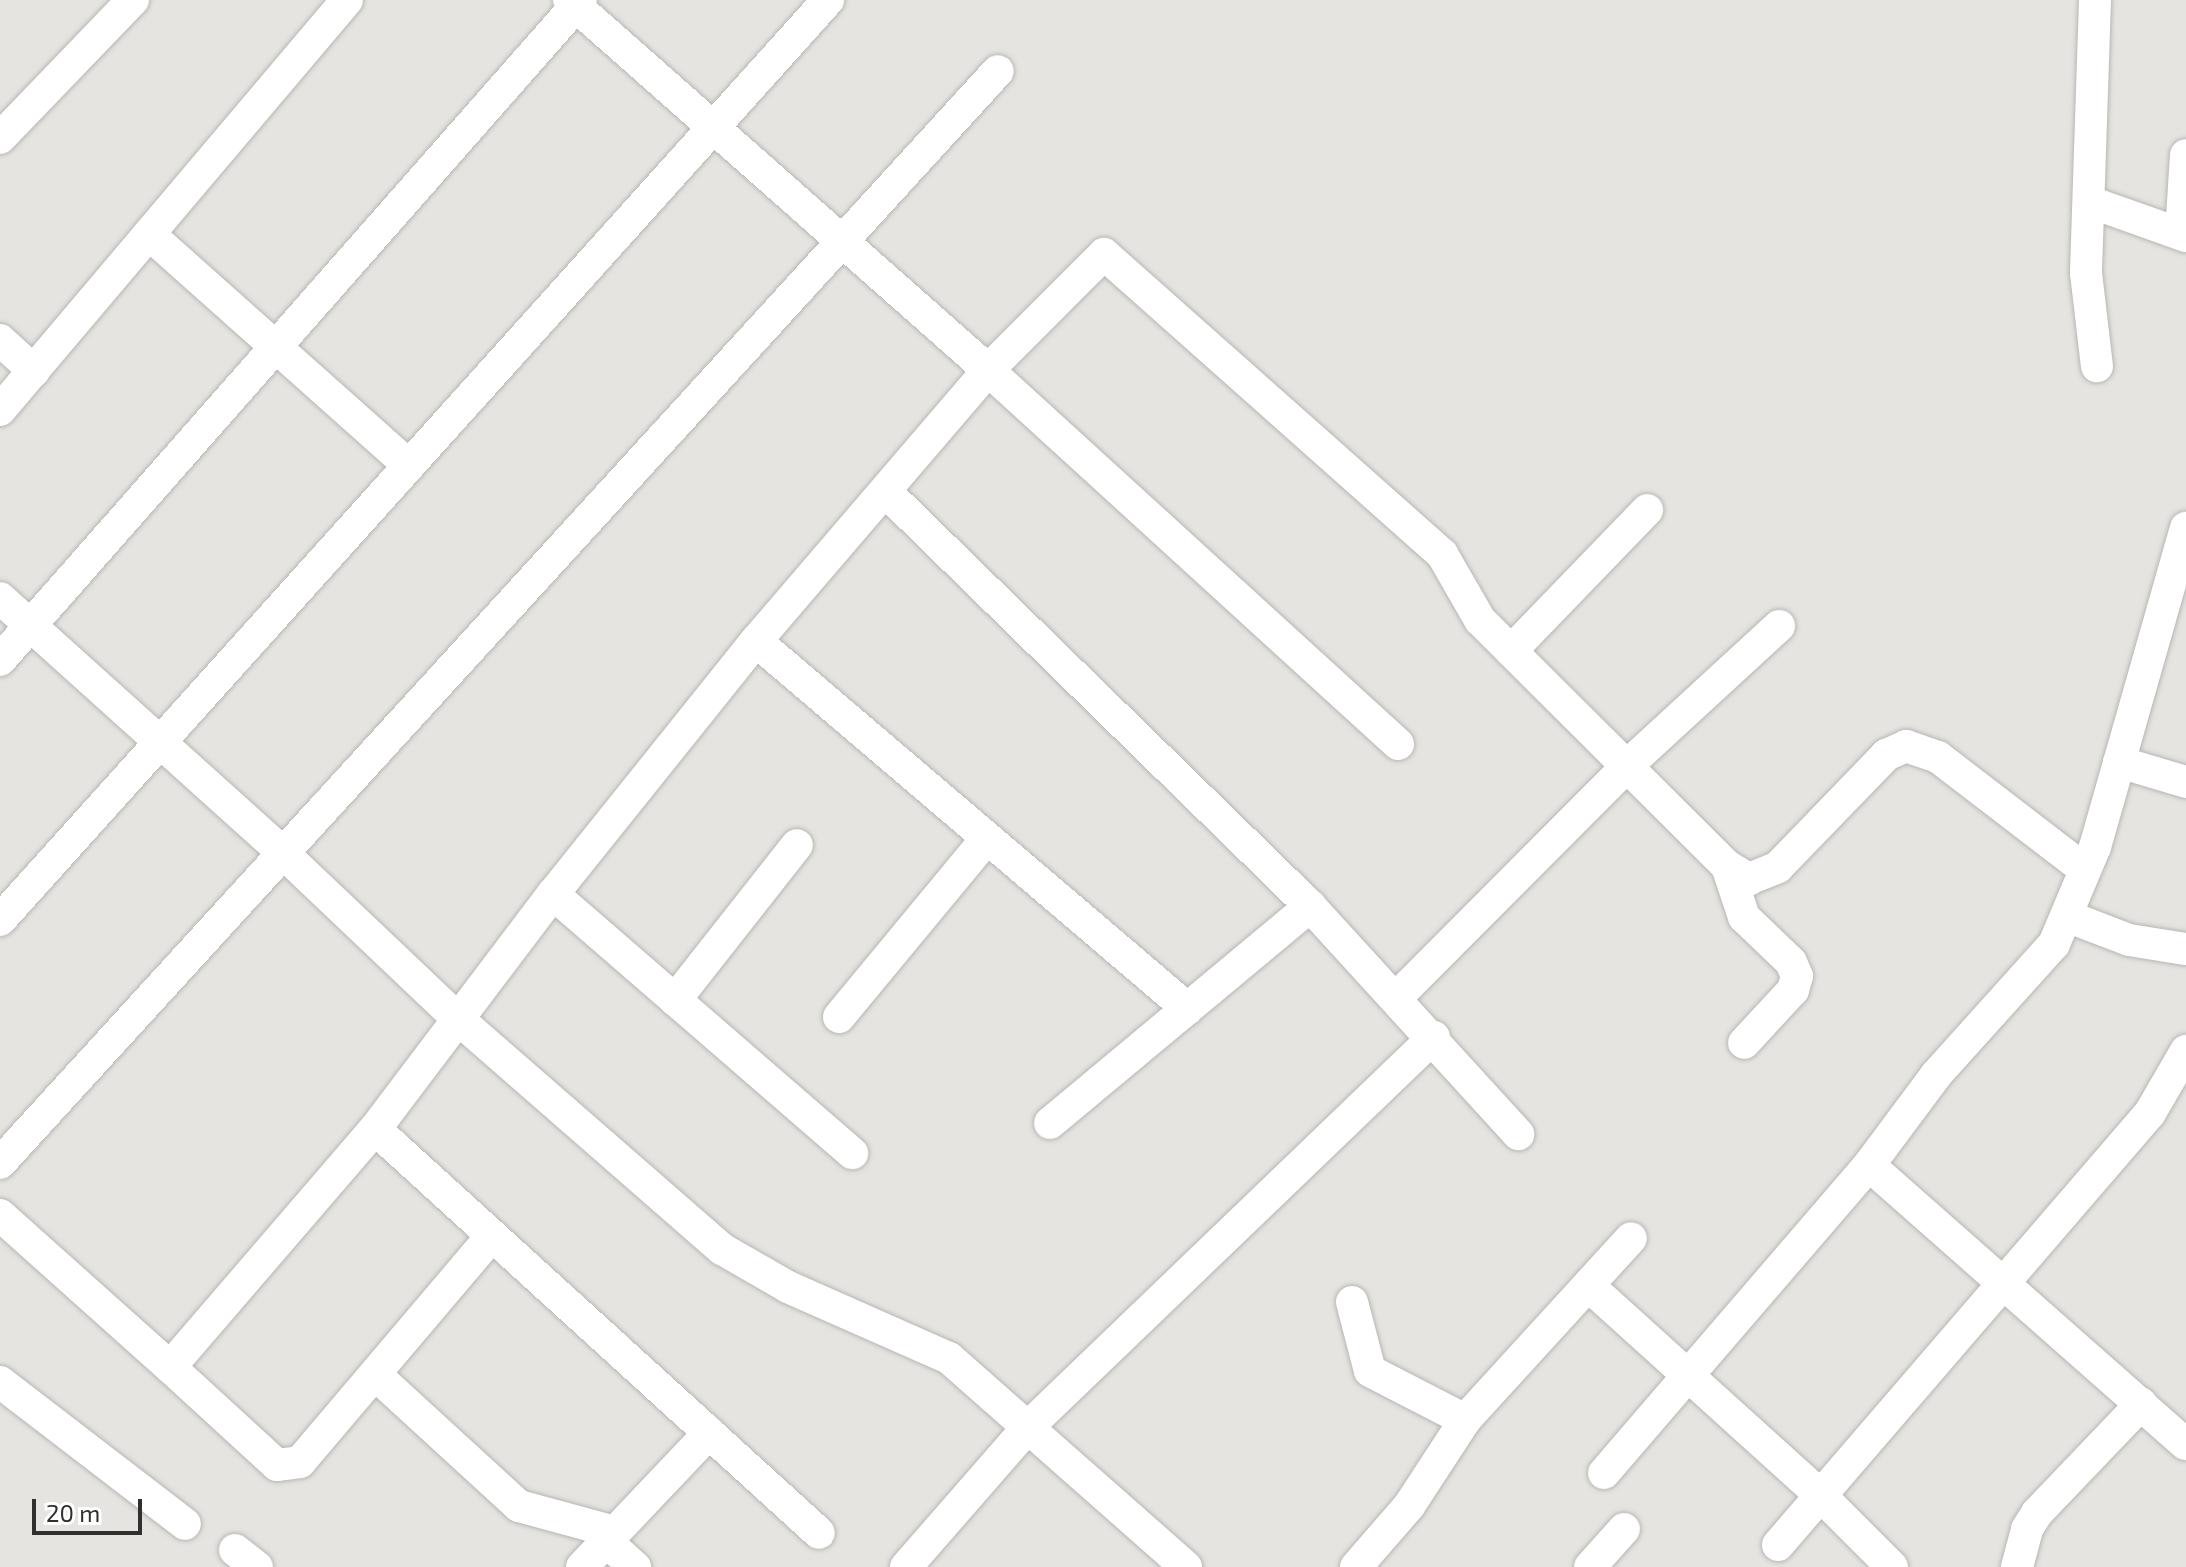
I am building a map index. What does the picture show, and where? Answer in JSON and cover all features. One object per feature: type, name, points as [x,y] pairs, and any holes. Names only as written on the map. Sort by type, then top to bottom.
[{"type":"street","points":[[0,138],[133,0]]},
{"type":"street","points":[[0,410],[347,0]]},
{"type":"street","points":[[0,920],[828,0]]},
{"type":"street","points":[[2095,0],[2086,273],[2097,366]]},
{"type":"street","points":[[0,660],[575,2],[841,244],[988,370],[1398,744]]},
{"type":"street","points":[[0,1163],[998,71]]},
{"type":"street","points":[[2090,202],[2184,235],[2186,155]]},
{"type":"street","points":[[149,234],[409,466]]},
{"type":"street","points":[[170,1367],[375,1129],[553,894],[756,641],[988,370],[1104,254],[1442,554],[1480,620],[1629,764],[1727,866],[1749,879],[1767,875],[1886,755],[1906,746],[1938,757],[2085,870]]},
{"type":"street","points":[[0,340],[34,371]]},
{"type":"street","points":[[885,491],[1310,906],[1434,1037],[1518,1134]]},
{"type":"street","points":[[1511,651],[1647,510]]},
{"type":"street","points":[[1604,1473],[1869,1165],[1945,1064],[2054,944],[2069,917],[2085,870],[2186,528]]},
{"type":"street","points":[[0,598],[282,852],[457,1018],[722,1249],[788,1287],[949,1358],[1186,1567]]},
{"type":"street","points":[[1397,997],[1629,764],[1779,626]]},
{"type":"street","points":[[756,641],[1188,1009]]},
{"type":"street","points":[[2119,762],[2186,782]]},
{"type":"street","points":[[839,1017],[987,838]]},
{"type":"street","points":[[675,1000],[797,845]]},
{"type":"street","points":[[1727,866],[1744,917],[1791,962],[1797,976],[1793,990],[1744,1043]]},
{"type":"street","points":[[553,894],[852,1153]]},
{"type":"street","points":[[1050,1123],[1310,906]]},
{"type":"street","points":[[2069,917],[2129,940],[2186,949]]},
{"type":"street","points":[[906,1567],[1028,1427],[1434,1037]]},
{"type":"street","points":[[1778,1545],[2150,1113],[2186,1051]]},
{"type":"street","points":[[375,1129],[819,1533]]},
{"type":"street","points":[[1869,1165],[2186,1444]]},
{"type":"street","points":[[1,1219],[277,1465],[289,1467],[300,1462],[378,1377],[492,1236]]},
{"type":"street","points":[[1356,1567],[1409,1506],[1465,1420],[1631,1238]]},
{"type":"street","points":[[1589,1286],[1820,1495],[1892,1567]]},
{"type":"street","points":[[1352,1302],[1370,1371],[1465,1420]]},
{"type":"street","points":[[378,1377],[519,1506],[611,1537],[635,1567]]},
{"type":"street","points":[[0,1382],[185,1524]]},
{"type":"street","points":[[2017,1567],[2027,1529],[2037,1513],[2141,1404]]},
{"type":"street","points":[[582,1567],[709,1433]]},
{"type":"street","points":[[1590,1567],[1624,1529]]}]
